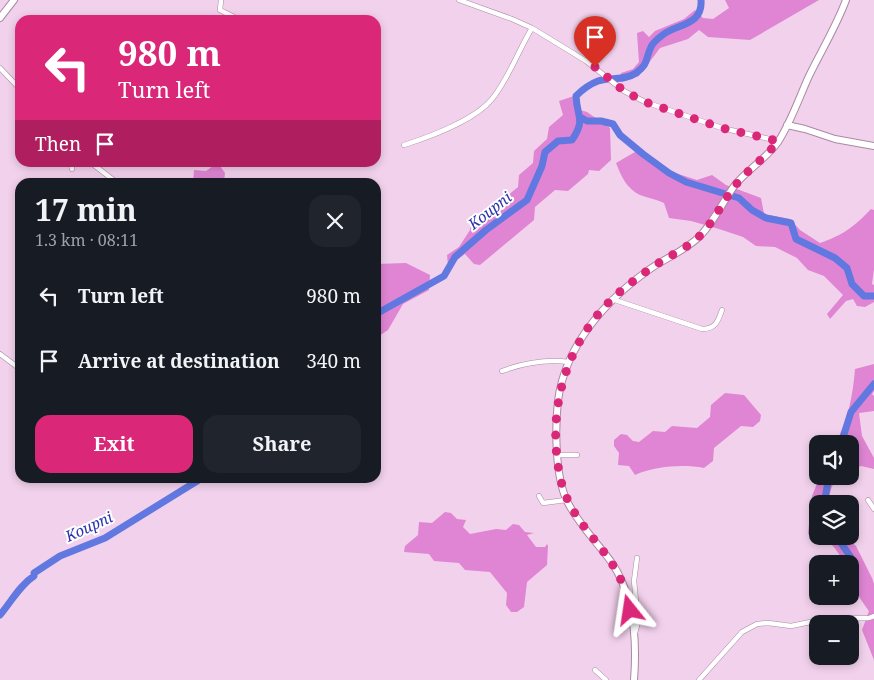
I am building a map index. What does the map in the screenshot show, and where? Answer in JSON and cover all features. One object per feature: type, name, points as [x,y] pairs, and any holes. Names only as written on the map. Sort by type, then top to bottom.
[{"type":"main road","points":[[0,18],[14,0]]},
{"type":"main road","points":[[634,680],[636,657],[634,634],[630,610],[619,576],[566,500],[561,479],[556,426],[561,385],[569,362],[587,330],[612,300],[650,269],[700,236],[715,217],[732,189],[778,141],[813,68],[830,38],[846,0]]},
{"type":"main road","points":[[787,125],[805,128],[835,139],[874,146]]},
{"type":"street","points":[[221,0],[220,10],[230,15]]},
{"type":"street","points":[[459,0],[532,28],[586,60],[609,80],[634,97],[722,128],[778,141]]},
{"type":"street","points":[[404,144],[421,139],[461,121],[491,100],[532,28]]},
{"type":"street","points":[[0,68],[15,84]]},
{"type":"street","points":[[96,167],[111,178]]},
{"type":"street","points":[[612,300],[702,329],[713,327],[717,324],[722,310]]},
{"type":"street","points":[[0,354],[15,365]]},
{"type":"street","points":[[502,371],[525,364],[546,361],[569,362]]},
{"type":"street","points":[[558,455],[577,455]]},
{"type":"street","points":[[538,496],[543,503],[566,500]]},
{"type":"street","points":[[868,500],[874,509]]},
{"type":"street","points":[[634,634],[638,622],[634,581],[637,558]]},
{"type":"street","points":[[699,680],[742,632],[757,624],[768,623],[791,626],[824,619],[869,618],[874,616]]},
{"type":"street","points":[[595,670],[606,680]]},
{"type":"shaded area","points":[[725,0],[819,0],[750,40],[708,37],[699,30],[688,39],[660,48],[639,76],[621,82],[621,73],[633,69],[639,62],[637,33],[643,31],[649,37],[655,31],[684,19],[695,10],[703,18],[713,19],[729,8]]},
{"type":"shaded area","points":[[577,95],[580,110],[587,112],[610,128],[611,160],[599,171],[589,170],[588,174],[568,191],[555,190],[535,207],[534,220],[480,265],[474,264],[465,254],[448,266],[447,255],[459,247],[471,226],[518,187],[519,175],[533,163],[534,151],[547,139],[549,127],[563,115],[559,101]]},
{"type":"shaded area","points":[[635,152],[658,162],[669,171],[697,180],[712,175],[726,185],[761,198],[764,214],[790,219],[800,230],[820,243],[842,233],[853,226],[871,209],[874,210],[874,269],[872,284],[874,285],[874,302],[865,307],[857,306],[853,299],[846,301],[830,319],[827,314],[843,295],[824,276],[808,270],[797,258],[775,247],[756,246],[743,237],[719,229],[691,221],[669,218],[664,203],[635,192],[622,177],[616,163]]},
{"type":"shaded area","points":[[212,167],[221,167],[225,173],[224,178],[193,178],[194,170],[206,171]]},
{"type":"shaded area","points":[[406,263],[430,275],[429,290],[403,304],[388,330],[381,335],[381,264]]},
{"type":"shaded area","points":[[874,364],[874,391],[872,394],[874,396],[874,411],[859,413],[862,436],[874,458],[874,469],[859,467],[859,435],[839,435],[849,408],[855,369]]},
{"type":"shaded area","points":[[725,393],[744,395],[761,415],[760,421],[753,427],[741,426],[714,448],[713,461],[704,468],[687,466],[669,467],[635,475],[629,466],[618,465],[619,453],[614,446],[614,440],[621,434],[627,435],[633,441],[639,442],[653,431],[665,432],[672,426],[697,428],[710,417],[711,405]]},
{"type":"shaded area","points":[[816,485],[833,485],[830,495],[812,495]]},
{"type":"shaded area","points":[[445,512],[451,513],[457,519],[466,520],[463,527],[470,534],[496,529],[506,530],[513,524],[519,525],[525,532],[534,533],[527,535],[536,547],[545,547],[547,544],[547,565],[527,582],[524,607],[517,612],[511,612],[506,605],[507,593],[490,572],[465,570],[459,563],[434,561],[429,554],[404,552],[405,546],[418,535],[419,522],[432,523]]},
{"type":"shaded area","points":[[832,545],[855,545],[872,578],[874,584],[874,660],[862,630],[869,611],[859,596],[859,555],[839,555]]},
{"type":"waterway","name":"Koupni","points":[[381,311],[444,276],[455,257],[486,230],[527,200],[542,166],[545,152],[558,141],[572,140],[579,127],[580,118],[576,96],[586,87],[598,81],[627,77],[640,70],[645,64],[653,43],[664,34],[694,19],[701,8],[701,0]]},
{"type":"waterway","points":[[580,117],[587,121],[601,121],[613,124],[620,135],[643,154],[669,173],[686,182],[739,198],[752,210],[766,218],[791,223],[796,239],[835,258],[847,268],[852,284],[864,296],[874,296]]},
{"type":"waterway","points":[[844,435],[851,412],[874,384]]},
{"type":"waterway","name":"Koupni","points":[[0,615],[20,589],[34,576],[34,573],[60,556],[105,538],[194,483]]},
{"type":"waterway","points":[[826,495],[827,485]]},
{"type":"waterway","points":[[842,545],[849,555]]},
{"type":"route","points":[[595,67],[624,91],[645,102],[722,128],[778,141],[764,158],[732,189],[715,217],[700,236],[650,269],[626,287],[605,307],[579,343],[561,385],[558,399],[556,440],[559,468],[566,500],[612,563],[624,587],[630,610]]}]
